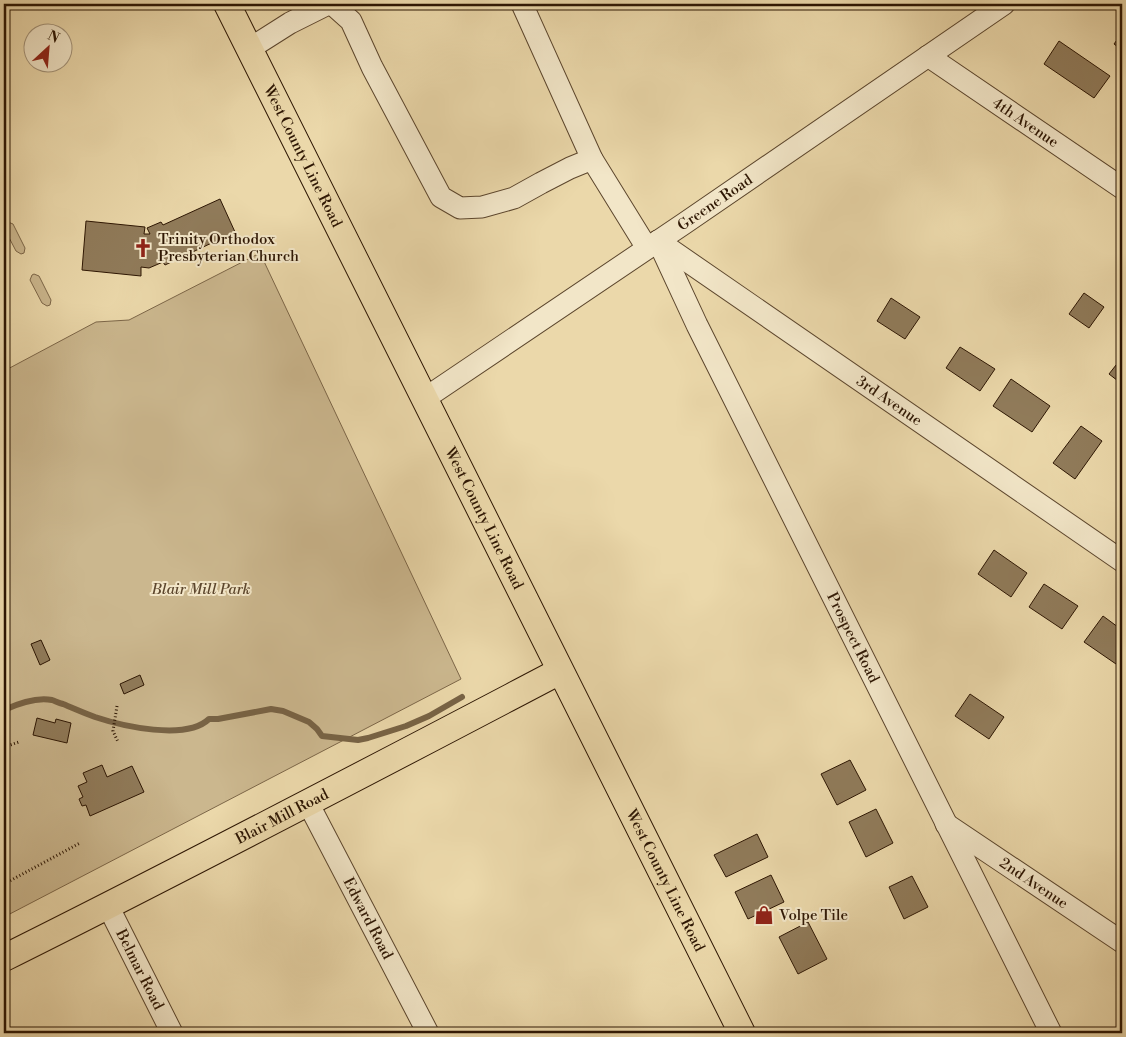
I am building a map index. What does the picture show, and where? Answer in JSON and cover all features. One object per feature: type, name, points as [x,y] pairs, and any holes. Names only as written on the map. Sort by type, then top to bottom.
[{"type":"main road","name":"West County Line Road","points":[[226,4],[742,1033]]},
{"type":"main road","name":"Blair Mill Road","points":[[4,958],[308,803],[560,671]]},
{"type":"street","points":[[249,49],[290,23],[328,4]]},
{"type":"street","points":[[332,4],[351,21],[372,67],[441,197],[460,208],[482,207],[514,198],[592,158]]},
{"type":"street","name":"Prospect Road","points":[[522,4],[592,158],[652,245],[701,334],[1050,1033]]},
{"type":"street","name":"Greene Road","points":[[424,399],[1004,4]]},
{"type":"street","name":"4th Avenue","points":[[928,56],[1122,188]]},
{"type":"street","name":"3rd Avenue","points":[[652,245],[1122,561]]},
{"type":"street","name":"Edward Road","points":[[308,803],[428,1033]]},
{"type":"street","name":"2nd Avenue","points":[[945,824],[1122,942]]},
{"type":"street","name":"Belmar Road","points":[[108,906],[172,1033]]},
{"type":"path","points":[[117,706],[113,732],[118,742]]},
{"type":"path","points":[[4,747],[19,742]]},
{"type":"path","points":[[4,884],[80,843]]},
{"type":"green space","points":[[8,222],[13,224],[25,248],[24,253],[21,254],[16,251],[4,228]]},
{"type":"green space","name":"Blair Mill Park","points":[[260,253],[461,679],[4,917],[4,371],[96,322],[129,320]]},
{"type":"green space","points":[[34,274],[39,276],[51,300],[50,305],[47,306],[42,303],[30,280]]},
{"type":"building","points":[[1122,33],[1122,50],[1114,44]]},
{"type":"building","points":[[1059,41],[1110,76],[1094,98],[1044,64]]},
{"type":"building","name":"Trinity Orthodox Presbyterian Church","points":[[220,199],[235,232],[165,265],[163,262],[149,268],[141,267],[141,276],[82,270],[86,221],[145,227],[144,234],[150,234],[147,228],[161,222],[163,225]]},
{"type":"building","points":[[1084,293],[1104,307],[1089,328],[1069,314]]},
{"type":"building","points":[[891,298],[920,317],[905,339],[877,321]]},
{"type":"building","points":[[960,347],[995,369],[980,391],[946,368]]},
{"type":"building","points":[[1120,360],[1122,361],[1122,384],[1109,374]]},
{"type":"building","points":[[1011,379],[1050,406],[1032,432],[993,406]]},
{"type":"building","points":[[1081,426],[1102,441],[1075,479],[1053,463]]},
{"type":"building","points":[[994,550],[1027,573],[1011,597],[978,574]]},
{"type":"building","points":[[1044,584],[1078,606],[1062,629],[1029,607]]},
{"type":"building","points":[[1103,616],[1122,630],[1122,656],[1116,664],[1084,642]]},
{"type":"building","points":[[41,640],[50,660],[40,665],[31,644]]},
{"type":"building","points":[[140,675],[144,685],[124,694],[120,684]]},
{"type":"building","points":[[970,694],[1004,717],[989,739],[955,716]]},
{"type":"building","points":[[37,718],[55,723],[56,719],[71,723],[67,743],[33,735]]},
{"type":"building","points":[[850,760],[866,790],[837,805],[821,774]]},
{"type":"building","points":[[102,765],[107,777],[132,766],[144,792],[90,816],[86,805],[82,806],[79,799],[83,797],[78,786],[87,782],[83,773]]},
{"type":"building","points":[[876,809],[893,843],[866,857],[849,822]]},
{"type":"building","points":[[757,834],[768,857],[726,877],[714,855]]},
{"type":"building","points":[[771,875],[784,902],[748,919],[735,892]]},
{"type":"building","points":[[912,876],[928,907],[904,919],[889,887]]},
{"type":"building","points":[[808,922],[827,959],[798,974],[779,937]]},
{"type":"waterway","points":[[4,710],[21,703],[46,699],[107,721],[154,730],[170,730],[199,726],[209,719],[271,709],[283,711],[309,722],[322,736],[358,740],[406,726],[429,716],[462,697]]},
{"type":"place","name":"Trinity Orthodox Presbyterian Church","points":[[143,248]]},
{"type":"place","name":"Volpe Tile","points":[[764,915]]}]
